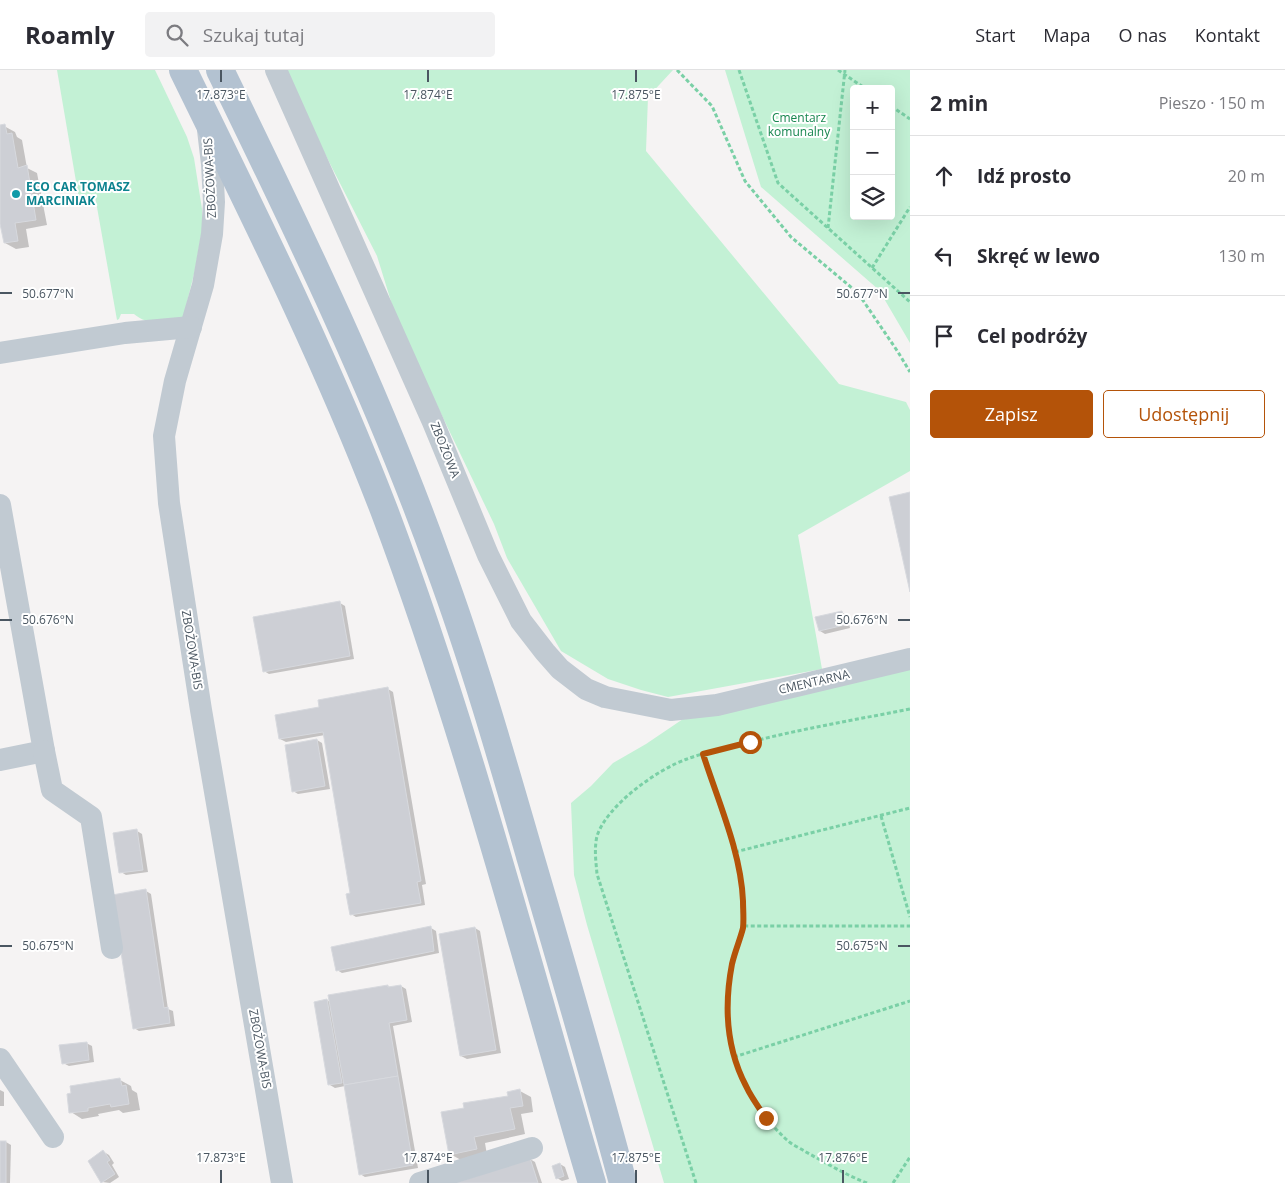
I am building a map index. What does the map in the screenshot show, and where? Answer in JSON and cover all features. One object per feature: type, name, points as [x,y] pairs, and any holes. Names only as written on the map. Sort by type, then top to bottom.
[{"type":"main road","points":[[183,70],[289,287],[344,412],[415,596],[454,712],[592,1183]]},
{"type":"main road","points":[[220,70],[301,236],[370,389],[440,568],[471,660],[517,812],[623,1183]]},
{"type":"street","name":"ZBOŻOWA","points":[[276,70],[434,422],[488,555],[520,621],[560,669],[586,689],[605,697],[671,710],[717,705]]},
{"type":"street","name":"ZBOŻOWA-BIS","points":[[206,117],[212,164],[214,202],[212,234],[203,285],[175,381],[164,436],[169,502],[203,720],[282,1183]]},
{"type":"street","points":[[0,353],[125,333],[191,327]]},
{"type":"street","points":[[0,505],[52,790],[91,817],[112,948]]},
{"type":"street","name":"CMENTARNA","points":[[717,705],[910,659]]},
{"type":"street","points":[[0,760],[44,751]]},
{"type":"street","points":[[0,1059],[53,1137]]},
{"type":"street","points":[[420,1183],[532,1148]]},
{"type":"path","points":[[677,70],[712,106],[745,181],[791,236],[858,293],[910,372]]},
{"type":"path","points":[[739,70],[778,183],[910,302]]},
{"type":"path","points":[[838,70],[845,72],[861,85]]},
{"type":"path","points":[[828,228],[845,72]]},
{"type":"path","points":[[895,109],[910,119]]},
{"type":"path","points":[[872,268],[910,207]]},
{"type":"path","points":[[696,1183],[597,874],[595,855],[598,836],[610,813],[631,792],[687,759],[750,742],[910,709]]},
{"type":"path","points":[[703,754],[735,852],[741,881],[743,926],[735,948],[728,998],[728,1028],[734,1057],[751,1095],[766,1118],[788,1142],[867,1183]]},
{"type":"path","points":[[735,852],[910,808]]},
{"type":"path","points":[[881,816],[910,917]]},
{"type":"path","points":[[743,926],[910,926]]},
{"type":"path","points":[[734,1057],[910,1001]]},
{"type":"path","points":[[893,1183],[910,1157]]},
{"type":"green space","points":[[57,70],[155,70],[187,137],[194,158],[202,209],[202,230],[195,270],[183,318],[151,322],[145,321],[134,314],[121,314],[117,320],[95,196],[79,199]]},
{"type":"green space","points":[[287,70],[673,70],[648,97],[646,151],[839,384],[906,402],[910,410],[910,471],[798,535],[822,669],[668,697],[608,679],[561,651],[507,558],[494,524],[398,324],[377,256],[322,148]]},
{"type":"green space","name":"Cmentarz komunalny","points":[[725,70],[910,70],[910,343],[879,290],[761,187]]},
{"type":"green space","points":[[910,661],[910,1183],[664,1183],[587,925],[574,875],[571,803],[613,763],[683,719]]},
{"type":"building","name":"ECO CAR TOMASZ MARCINIAK","points":[[5,124],[7,134],[12,133],[18,168],[27,165],[36,220],[15,223],[18,241],[4,243],[0,224],[0,125]]},
{"type":"building","points":[[910,492],[910,592],[889,497]]},
{"type":"building","points":[[340,601],[350,656],[263,672],[253,617]]},
{"type":"building","points":[[842,611],[845,625],[819,631],[815,617]]},
{"type":"building","points":[[388,687],[421,881],[417,882],[421,903],[350,915],[346,894],[350,893],[323,732],[279,739],[275,715],[319,707],[318,700]]},
{"type":"building","points":[[317,739],[325,786],[292,792],[285,745]]},
{"type":"building","points":[[137,829],[143,870],[119,873],[113,833]]},
{"type":"building","points":[[146,889],[164,1008],[168,1007],[170,1023],[133,1029],[112,895]]},
{"type":"building","points":[[431,926],[434,951],[336,971],[331,947]]},
{"type":"building","points":[[475,927],[496,1050],[460,1056],[439,934]]},
{"type":"building","points":[[388,985],[388,987],[401,985],[407,1020],[389,1023],[398,1076],[344,1085],[328,995]]},
{"type":"building","points":[[327,999],[342,1083],[328,1085],[314,1002]]},
{"type":"building","points":[[87,1042],[89,1060],[62,1064],[59,1045]]},
{"type":"building","points":[[398,1076],[413,1165],[359,1175],[344,1085]]},
{"type":"building","points":[[120,1078],[122,1086],[126,1085],[129,1104],[111,1107],[110,1104],[88,1108],[88,1111],[69,1113],[67,1094],[71,1093],[70,1086]]},
{"type":"building","points":[[520,1089],[523,1106],[510,1108],[515,1129],[474,1137],[477,1149],[449,1155],[441,1112],[464,1108],[463,1103],[508,1096],[507,1092]]},
{"type":"building","points":[[0,1141],[6,1141],[6,1183],[0,1183]]},
{"type":"building","points":[[103,1150],[110,1160],[107,1162],[115,1174],[101,1183],[88,1161]]},
{"type":"building","points":[[530,1158],[538,1183],[455,1183]]},
{"type":"building","points":[[560,1163],[564,1176],[556,1179],[552,1166]]},
{"type":"place","name":"ECO CAR TOMASZ MARCINIAK","points":[[16,194]]},
{"type":"route","points":[[750,742],[703,754],[735,852],[743,901],[743,926],[735,948],[730,977],[728,1028],[734,1057],[746,1087],[766,1118]]}]
